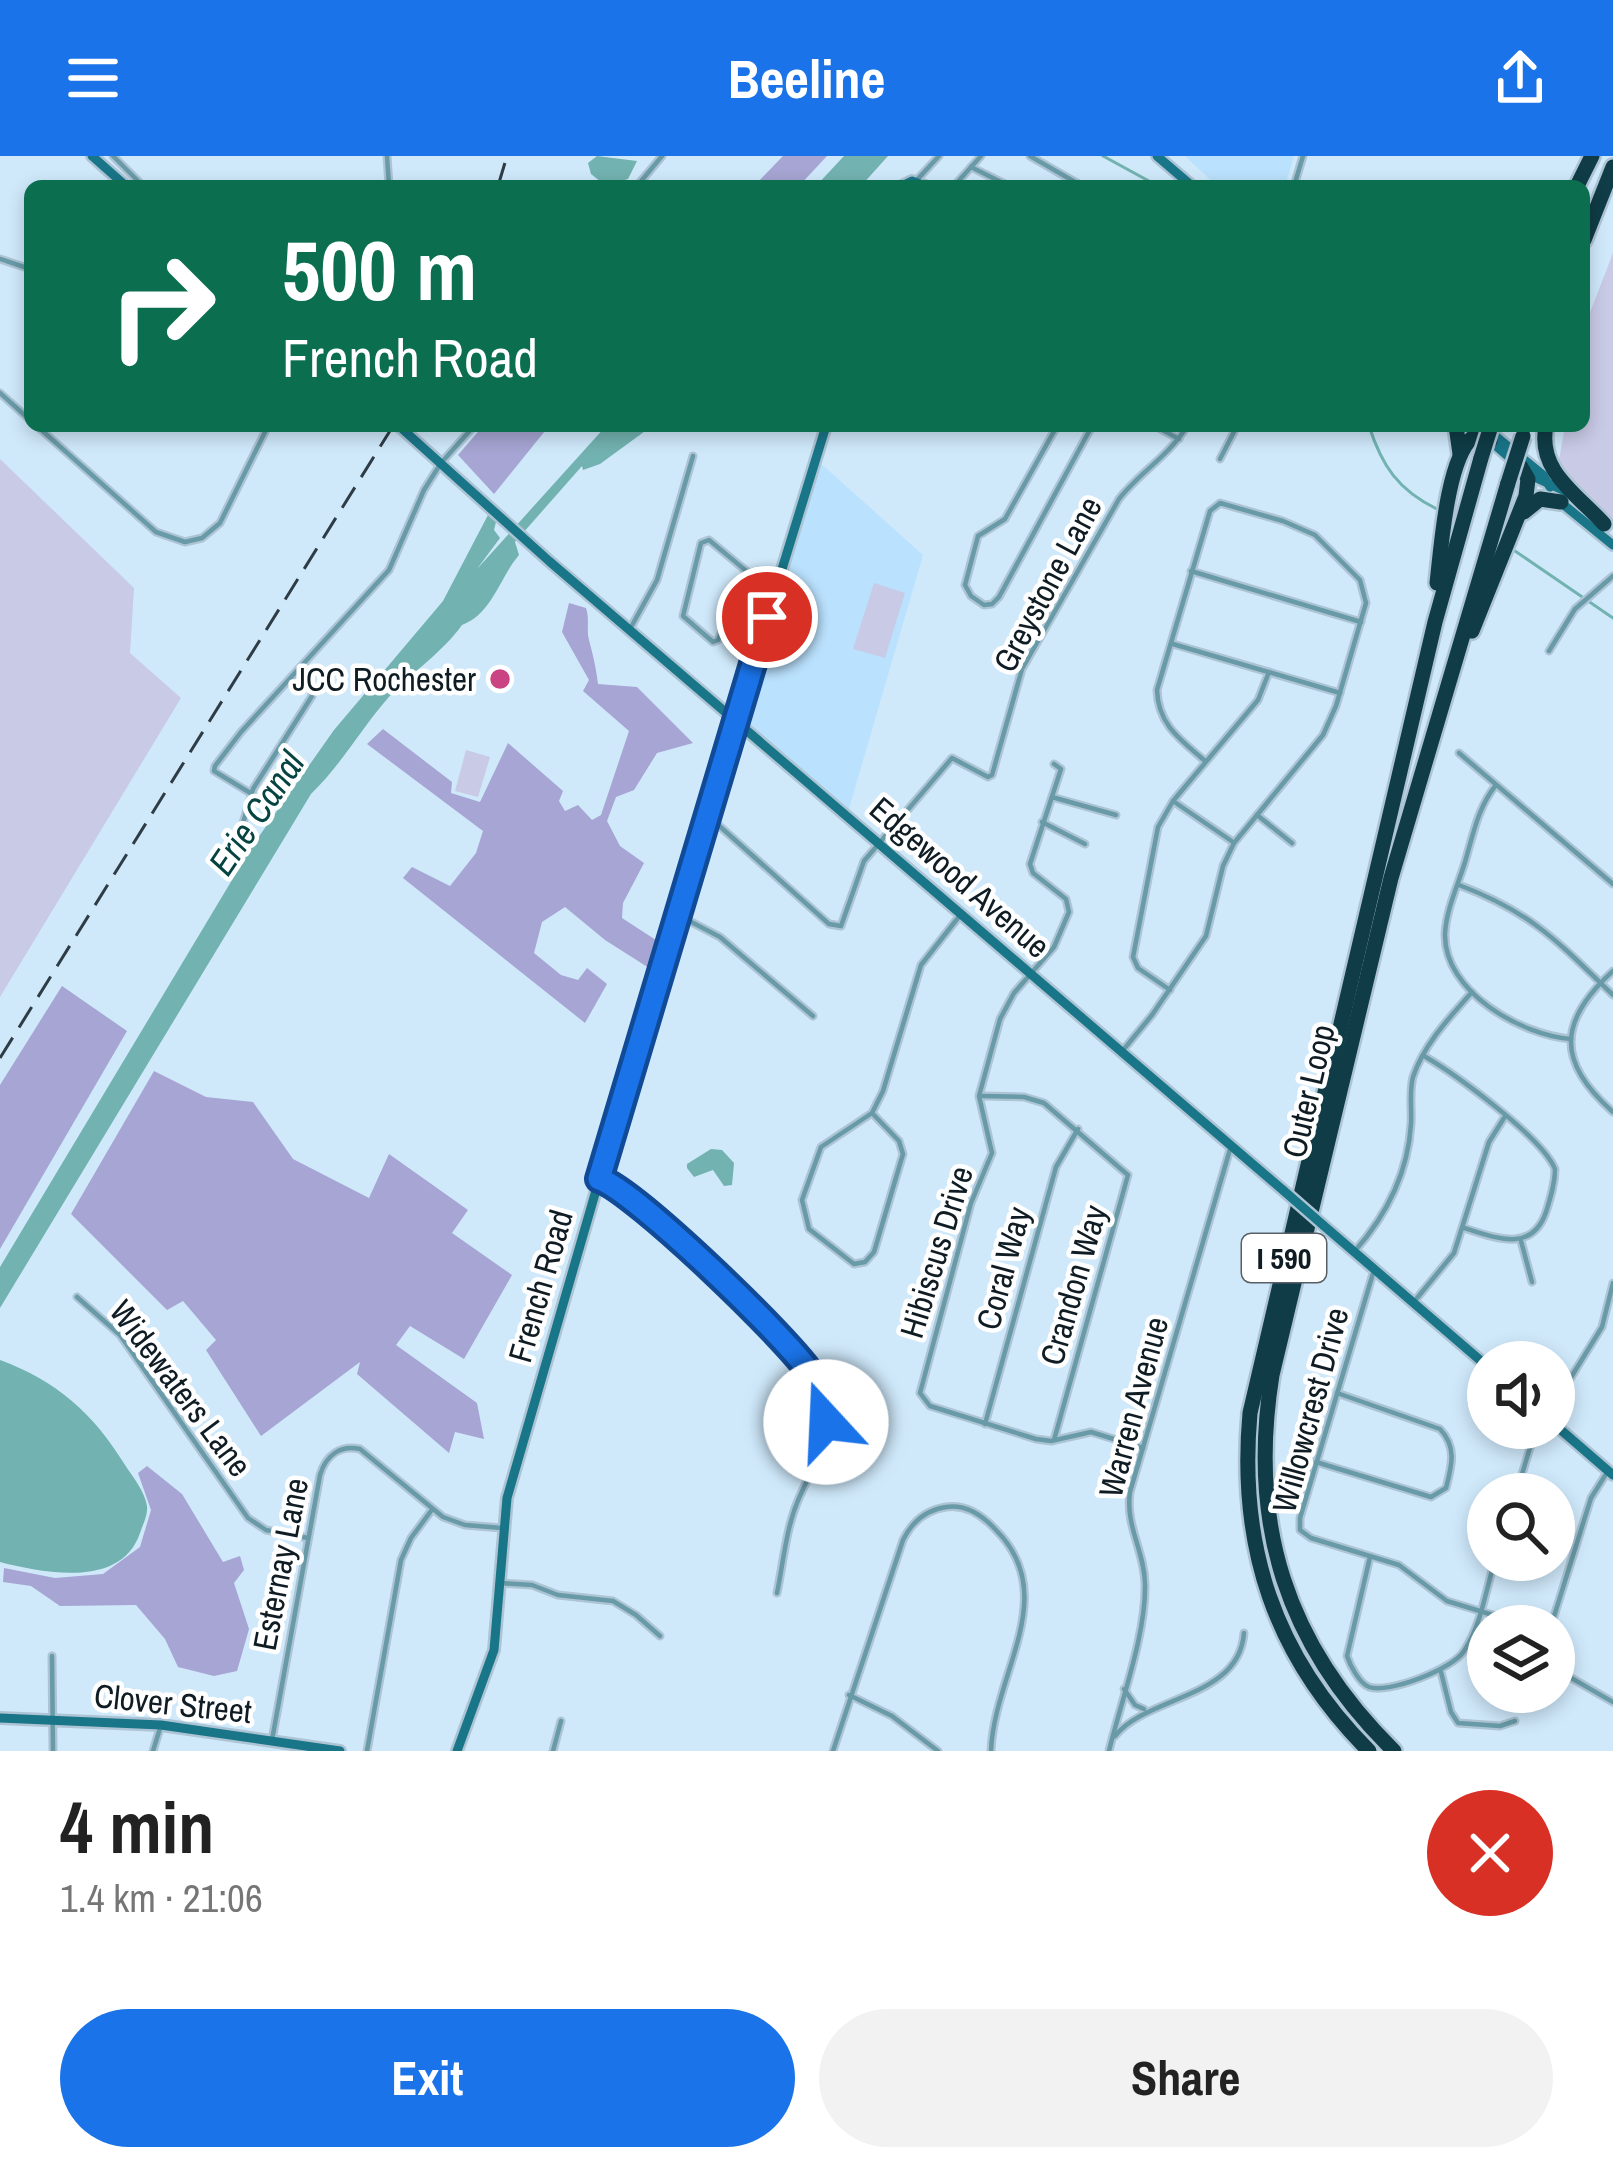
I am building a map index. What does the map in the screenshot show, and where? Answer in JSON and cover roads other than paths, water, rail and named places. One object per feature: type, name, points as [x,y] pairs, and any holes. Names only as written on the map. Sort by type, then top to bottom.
[{"type":"highway","points":[[1590,225],[1613,167]]},
{"type":"highway","points":[[1435,622],[1443,528],[1459,463],[1458,432]]},
{"type":"highway","points":[[1459,463],[1470,438],[1485,432]]},
{"type":"highway","name":"Outer Loop","points":[[1370,1751],[1323,1701],[1289,1647],[1258,1558],[1248,1501],[1250,1413],[1435,622],[1488,432]]},
{"type":"highway","name":"Outer Loop","points":[[1398,1751],[1372,1730],[1318,1660],[1276,1562],[1265,1503],[1265,1418],[1382,911],[1524,432]]},
{"type":"highway","points":[[1456,659],[1517,525],[1528,484],[1520,461],[1534,457],[1544,435]]},
{"type":"highway","points":[[1544,435],[1550,469],[1609,529]]},
{"type":"highway","points":[[1517,525],[1534,501],[1561,502]]},
{"type":"highway","points":[[1323,1701],[1358,1751]]},
{"type":"street","points":[[92,156],[119,180]]},
{"type":"street","points":[[113,156],[137,180]]},
{"type":"street","points":[[642,180],[662,156]]},
{"type":"street","points":[[960,180],[981,156]]},
{"type":"street","points":[[1030,156],[1072,180]]},
{"type":"street","points":[[1157,156],[1185,180]]},
{"type":"street","points":[[971,166],[998,180]]},
{"type":"street","points":[[0,393],[24,415]]},
{"type":"street","points":[[44,432],[156,532],[185,542],[202,538],[220,523],[265,432]]},
{"type":"street","name":"Edgewood Avenue","points":[[406,432],[533,547],[1467,1349]]},
{"type":"street","points":[[252,794],[214,771],[215,766],[389,570],[424,490],[469,432]]},
{"type":"street","name":"French Road","points":[[457,1751],[494,1650],[507,1498],[676,914],[824,432]]},
{"type":"street","points":[[1054,432],[1005,519],[978,536],[965,584],[970,596],[984,605],[999,597],[1089,432]]},
{"type":"street","points":[[1166,432],[1179,439]]},
{"type":"street","name":"Greystone Lane","points":[[879,843],[952,758],[970,770],[992,775],[1027,659],[1119,499],[1183,432]]},
{"type":"street","points":[[1220,459],[1236,432]]},
{"type":"street","points":[[1489,432],[1520,461]]},
{"type":"street","points":[[1489,432],[1613,545]]},
{"type":"street","points":[[631,629],[657,580],[693,456]]},
{"type":"street","points":[[1549,486],[1572,496],[1609,529]]},
{"type":"street","points":[[1121,1052],[1208,931],[1223,866],[1234,843],[1317,744],[1340,693],[1367,599],[1364,587],[1322,540],[1283,521],[1216,504],[1158,682],[1160,712],[1171,730],[1205,761]]},
{"type":"street","points":[[764,626],[729,617],[713,642],[683,616],[701,543],[709,540],[774,594]]},
{"type":"street","points":[[1191,572],[1361,622]]},
{"type":"street","points":[[1549,651],[1575,609],[1613,576]]},
{"type":"street","points":[[1170,643],[1340,693]]},
{"type":"street","points":[[1170,990],[1138,968],[1132,950],[1151,848],[1173,801],[1258,700],[1269,672]]},
{"type":"street","points":[[221,867],[238,840],[252,794],[312,696],[312,687],[298,674]]},
{"type":"street","points":[[1459,753],[1613,884]]},
{"type":"street","points":[[1054,764],[1060,769],[1042,822],[1085,844]]},
{"type":"street","points":[[1496,785],[1482,805],[1458,885],[1445,941],[1451,964],[1473,991],[1523,1029],[1570,1039]]},
{"type":"street","points":[[1052,797],[1116,815]]},
{"type":"street","points":[[1173,801],[1234,843]]},
{"type":"street","points":[[706,814],[836,927],[846,920],[864,861],[879,843]]},
{"type":"street","points":[[1257,815],[1292,843]]},
{"type":"street","name":"Hibiscus Drive","points":[[1042,822],[1031,868],[1066,899],[1069,908],[1061,935],[1003,1010],[979,1096],[992,1153],[971,1203],[920,1393],[930,1406],[1036,1439],[1054,1441],[1091,1432],[1143,1448]]},
{"type":"street","points":[[1458,885],[1531,919],[1556,937],[1613,995]]},
{"type":"street","points":[[676,914],[720,937],[813,1016]]},
{"type":"street","points":[[872,1113],[899,1141],[903,1154],[874,1252],[868,1261],[854,1264],[809,1229],[802,1200],[821,1147],[872,1113],[921,965],[961,914]]},
{"type":"street","points":[[1613,970],[1578,1010],[1570,1039],[1582,1081],[1613,1112]]},
{"type":"street","points":[[1354,1252],[1379,1220],[1400,1175],[1409,1140],[1413,1078],[1441,1028],[1473,991]]},
{"type":"street","points":[[1424,1056],[1460,1078],[1544,1152],[1555,1169],[1542,1222],[1521,1241]]},
{"type":"street","name":"Crandon Way","points":[[979,1096],[1034,1098],[1078,1129],[1122,1167],[1128,1178],[1054,1441]]},
{"type":"street","points":[[1413,1304],[1448,1262],[1464,1228],[1489,1142],[1505,1118]]},
{"type":"street","name":"Coral Way","points":[[985,1424],[1056,1168],[1078,1129]]},
{"type":"street","name":"Warren Avenue","points":[[1109,1751],[1144,1598],[1144,1568],[1128,1508],[1231,1146]]},
{"type":"street","points":[[599,1179],[626,1195],[732,1290],[797,1357],[821,1392],[823,1440],[795,1505],[777,1593]]},
{"type":"street","points":[[1464,1228],[1521,1241]]},
{"type":"street","points":[[1521,1241],[1532,1282]]},
{"type":"street","name":"Willowcrest Drive","points":[[1374,1270],[1300,1530],[1311,1538],[1403,1568],[1440,1598],[1467,1607]]},
{"type":"street","points":[[1575,1371],[1602,1327],[1613,1283]]},
{"type":"street","name":"Widewaters Lane","points":[[77,1297],[119,1335],[254,1524],[308,1538]]},
{"type":"street","points":[[1316,1462],[1430,1497],[1446,1488],[1453,1456],[1440,1429],[1337,1393]]},
{"type":"street","points":[[1558,1605],[1591,1498],[1611,1473],[1575,1442]]},
{"type":"street","name":"Esternay Lane","points":[[276,1744],[308,1538],[322,1468],[332,1454],[343,1448],[360,1449],[432,1510],[459,1524],[503,1528]]},
{"type":"street","points":[[832,1751],[906,1532],[932,1510],[954,1506],[984,1518],[1019,1557],[1026,1579],[1025,1606],[997,1708],[991,1751]]},
{"type":"street","points":[[367,1751],[401,1560],[432,1510]]},
{"type":"street","points":[[1370,1556],[1349,1663],[1370,1687],[1441,1672],[1467,1647]]},
{"type":"street","points":[[500,1583],[614,1601],[660,1636]]},
{"type":"street","points":[[1112,1741],[1121,1728],[1150,1708],[1186,1698],[1213,1681],[1238,1653],[1244,1633]]},
{"type":"street","points":[[52,1656],[52,1751]]},
{"type":"street","points":[[1441,1672],[1450,1712],[1458,1723],[1500,1726],[1515,1721]]},
{"type":"street","points":[[1575,1680],[1613,1702]]},
{"type":"street","points":[[1124,1689],[1135,1706],[1150,1708]]},
{"type":"street","points":[[849,1695],[900,1721],[938,1751]]},
{"type":"street","name":"Clover Street","points":[[0,1718],[161,1725],[340,1751]]},
{"type":"street","points":[[553,1751],[561,1721]]},
{"type":"street","points":[[153,1751],[161,1725]]},
{"type":"waterway","points":[[1103,156],[1147,180]]},
{"type":"waterway","points":[[1371,432],[1393,475],[1437,509]]},
{"type":"waterway","points":[[1515,551],[1613,618]]},
{"type":"railway","points":[[500,180],[507,156]]},
{"type":"railway","points":[[0,1058],[389,432]]},
{"type":"place","name":"JCC Rochester","points":[[500,679]]},
{"type":"water label","name":"Erie Canal","points":[[256,813]]}]
